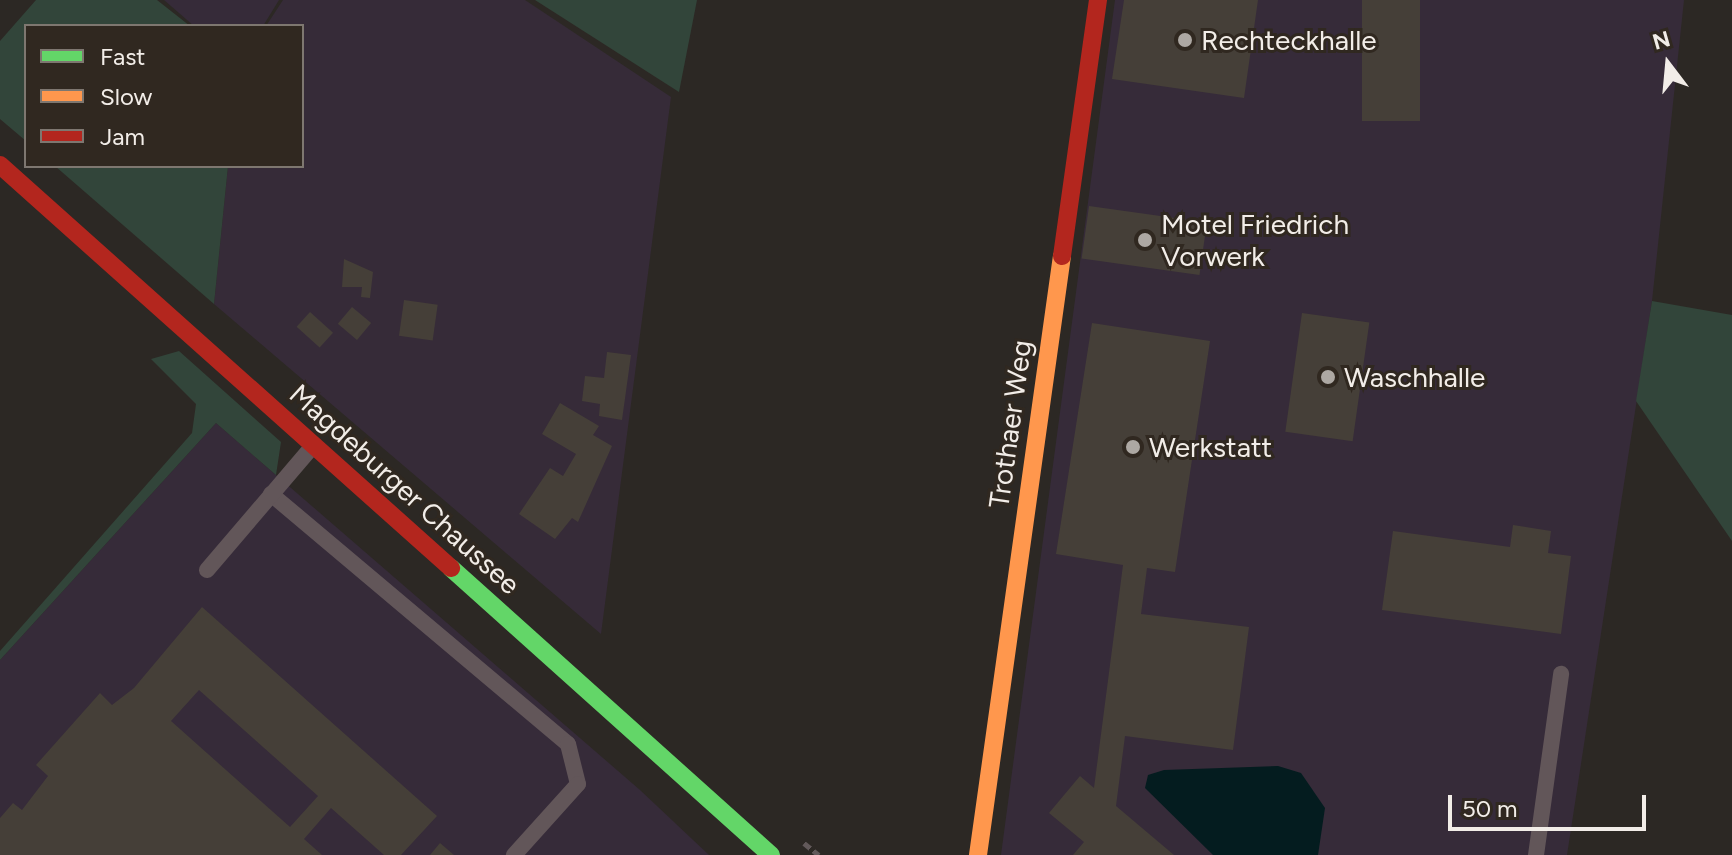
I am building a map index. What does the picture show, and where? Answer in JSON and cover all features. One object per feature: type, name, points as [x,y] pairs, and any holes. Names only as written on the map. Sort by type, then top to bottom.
[{"type":"main road","name":"Trothaer Weg","points":[[978,855],[1098,0]]},
{"type":"main road","name":"Magdeburger Chaussee","points":[[0,165],[771,855]]},
{"type":"lane","points":[[207,570],[315,444]]},
{"type":"lane","points":[[271,494],[568,744],[578,784],[514,855]]},
{"type":"lane","points":[[1536,855],[1561,674]]},
{"type":"shaded area","points":[[164,0],[279,0],[264,24],[192,24]]},
{"type":"shaded area","points":[[283,0],[525,0],[671,97],[601,634],[214,304],[228,168],[304,168],[304,24],[267,24]]},
{"type":"shaded area","points":[[1115,0],[1684,0],[1652,301],[1567,855],[1001,855]]},
{"type":"shaded area","points":[[216,423],[640,790],[709,855],[0,855],[0,660]]},
{"type":"green space","points":[[36,0],[157,0],[187,24],[24,24],[24,139],[0,119],[0,41]]},
{"type":"green space","points":[[535,0],[697,0],[679,92]]},
{"type":"green space","points":[[57,168],[228,168],[214,304]]},
{"type":"green space","points":[[1652,301],[1732,315],[1732,541],[1636,401]]},
{"type":"green space","points":[[179,351],[281,442],[276,475],[216,423],[0,660],[0,651],[192,433],[196,404],[151,359]]},
{"type":"water","points":[[1278,766],[1301,773],[1325,808],[1318,855],[1213,855],[1145,788],[1148,775],[1164,770]]},
{"type":"building","name":"Rechteckhalle","points":[[1124,0],[1258,0],[1244,98],[1112,79]]},
{"type":"building","points":[[1362,0],[1420,0],[1420,121],[1362,121]]},
{"type":"building","name":"Motel Friedrich Vorwerk","points":[[1089,206],[1207,223],[1199,275],[1082,258]]},
{"type":"building","points":[[344,259],[373,272],[370,298],[361,297],[362,287],[342,287]]},
{"type":"building","points":[[404,300],[438,305],[433,340],[399,336]]},
{"type":"building","points":[[352,307],[371,323],[357,340],[338,324]]},
{"type":"building","points":[[310,312],[333,333],[320,348],[297,327]]},
{"type":"building","name":"Waschhalle","points":[[1302,313],[1369,322],[1353,441],[1285,432]]},
{"type":"building","points":[[1092,323],[1210,341],[1175,572],[1147,568],[1141,614],[1249,627],[1233,750],[1125,736],[1116,806],[1174,855],[1073,855],[1084,842],[1049,813],[1080,776],[1094,788],[1123,565],[1056,554]]},
{"type":"building","points":[[607,352],[631,355],[622,420],[599,416],[600,404],[582,401],[585,376],[604,378]]},
{"type":"building","points":[[560,403],[599,426],[593,435],[612,446],[578,522],[572,518],[555,539],[519,514],[550,468],[563,476],[576,454],[542,434]]},
{"type":"building","points":[[1513,525],[1551,531],[1548,553],[1571,556],[1561,634],[1382,610],[1393,531],[1510,547]]},
{"type":"building","points":[[202,607],[437,816],[401,855],[384,855],[331,808],[304,839],[322,855],[0,855],[0,818],[13,803],[22,810],[48,776],[36,765],[100,693],[112,705],[134,688]],"holes":[[[199,690],[318,796],[290,827],[171,721]]]},
{"type":"building","points":[[440,843],[454,855],[430,855]]},
{"type":"traffic: fast","points":[[451,568],[771,855]]},
{"type":"traffic: slow","points":[[978,855],[1062,256]]},
{"type":"traffic: jam","points":[[1062,256],[1098,0]]},
{"type":"traffic: jam","points":[[0,165],[451,568]]},
{"type":"place","name":"Rechteckhalle","points":[[1185,40]]},
{"type":"place","name":"Motel Friedrich Vorwerk","points":[[1145,240]]},
{"type":"place","name":"Waschhalle","points":[[1328,377]]},
{"type":"place","name":"Werkstatt","points":[[1133,447]]}]
